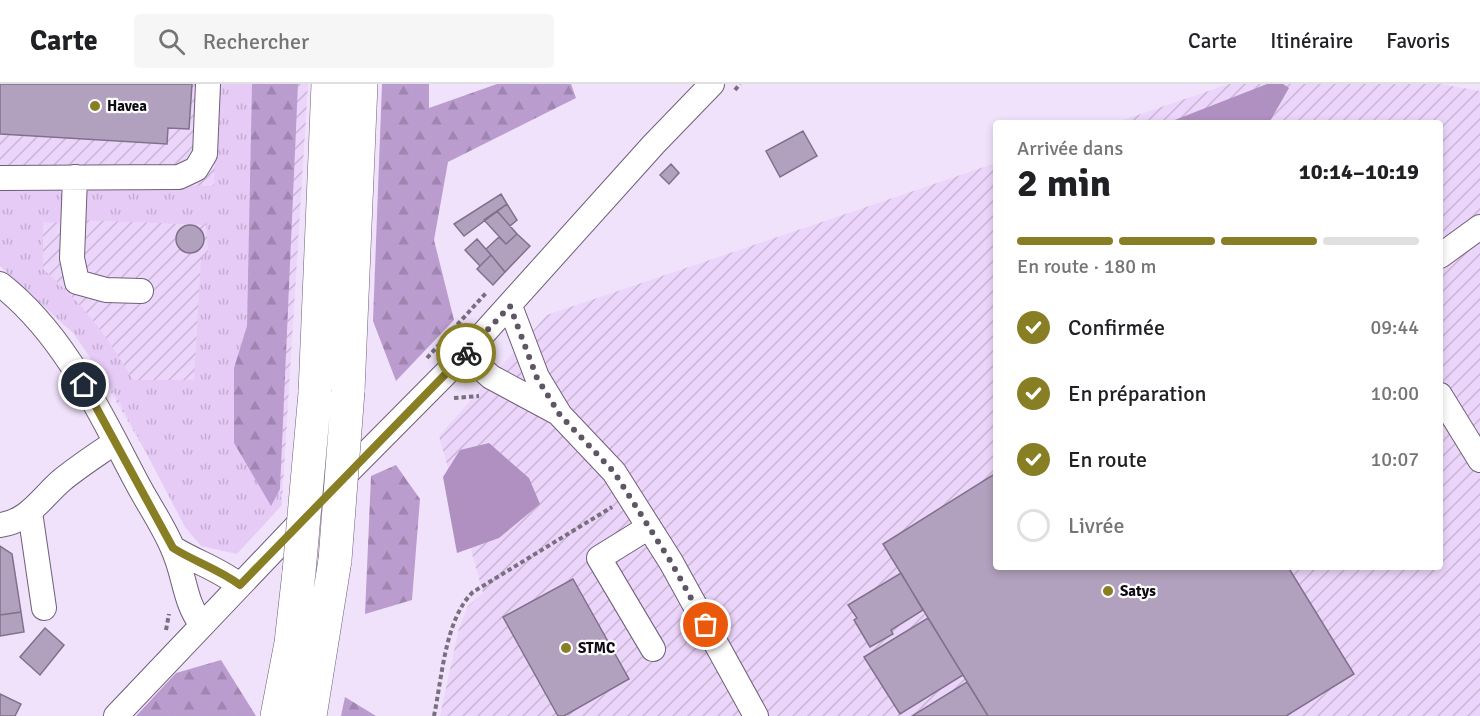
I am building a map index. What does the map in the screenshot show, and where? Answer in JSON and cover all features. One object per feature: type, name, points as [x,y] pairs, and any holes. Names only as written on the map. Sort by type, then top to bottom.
[{"type":"highway","points":[[277,716],[291,643],[315,393],[328,84]]},
{"type":"highway","points":[[310,716],[335,560],[348,391],[361,84]]},
{"type":"street","points":[[0,178],[179,177],[196,169],[205,154],[208,84]]},
{"type":"street","points":[[116,716],[201,624],[465,354],[654,144],[712,84]]},
{"type":"street","points":[[75,177],[72,258],[77,282],[106,290],[141,291]]},
{"type":"street","points":[[1443,254],[1480,227]]},
{"type":"street","points":[[0,284],[12,294],[60,348],[173,548],[184,579],[189,608],[201,624]]},
{"type":"street","points":[[510,306],[537,378],[560,415],[614,472],[649,527],[756,716]]},
{"type":"street","points":[[465,354],[491,377],[560,415]]},
{"type":"street","points":[[1443,400],[1480,460]]},
{"type":"street","points":[[0,525],[14,524],[30,512],[62,480],[115,442]]},
{"type":"street","points":[[30,512],[44,608]]},
{"type":"street","points":[[649,527],[599,558],[653,649]]},
{"type":"street","points":[[173,548],[197,564],[223,572],[240,585]]},
{"type":"path","points":[[450,398],[486,395]]},
{"type":"path","points":[[434,716],[453,624],[460,604],[473,592],[613,507],[607,498]]},
{"type":"shaded area","points":[[0,84],[308,84],[282,500],[228,550],[189,527],[77,334],[0,260]]},
{"type":"shaded area","points":[[1229,84],[1440,84],[1480,91],[1480,716],[440,716],[459,628],[468,606],[483,593],[439,436],[547,315],[993,164],[993,570],[1443,570],[1443,120],[1123,120]]},
{"type":"shaded area","points":[[1267,84],[1283,84],[1289,88],[1271,120],[1175,120]]},
{"type":"shaded area","points":[[489,443],[529,478],[540,504],[499,538],[457,553],[443,477],[460,450]]},
{"type":"green space","points":[[217,84],[252,84],[247,326],[234,368],[271,505],[280,489],[282,505],[237,554],[201,546],[185,527],[118,399],[74,334],[0,266],[0,185],[50,186],[61,193],[64,203],[62,223],[43,222],[43,269],[93,320],[133,380],[194,380],[201,259],[208,251],[206,225],[83,220],[84,184],[214,186]]},
{"type":"green space","points":[[252,84],[298,84],[280,489],[271,506],[234,443],[234,368],[247,326]]},
{"type":"green space","points":[[382,84],[429,84],[429,108],[497,84],[571,84],[576,98],[448,162],[434,240],[454,320],[396,381],[373,321]]},
{"type":"green space","points":[[396,465],[420,499],[412,600],[365,614],[371,476]]},
{"type":"green space","points":[[221,660],[256,716],[136,716],[176,673]]},
{"type":"green space","points":[[345,697],[376,716],[341,716]]},
{"type":"building","name":"Havea","points":[[0,84],[192,84],[189,129],[168,128],[167,144],[0,134]]},
{"type":"building","points":[[803,131],[817,156],[780,177],[766,151]]},
{"type":"building","points":[[671,164],[679,173],[669,184],[660,175]]},
{"type":"building","points":[[501,194],[507,204],[464,236],[454,224]]},
{"type":"building","points":[[507,204],[517,220],[510,226],[497,211]]},
{"type":"building","points":[[497,211],[517,234],[506,244],[484,220]]},
{"type":"building","points":[[190,225],[200,229],[204,239],[200,249],[190,253],[180,249],[176,239],[180,229]]},
{"type":"building","points":[[517,234],[530,246],[505,272],[486,249],[499,237],[506,244]]},
{"type":"building","points":[[477,239],[491,255],[480,266],[465,250]]},
{"type":"building","points":[[491,255],[505,272],[493,285],[477,269]]},
{"type":"building","name":"Satys","points":[[993,475],[993,570],[1290,570],[1354,674],[1286,716],[988,716],[883,544]]},
{"type":"building","points":[[0,546],[12,554],[21,612],[0,615]]},
{"type":"building","points":[[901,573],[923,610],[891,630],[893,634],[870,647],[854,620],[857,618],[848,605]]},
{"type":"building","name":"STMC","points":[[573,579],[629,679],[564,716],[558,716],[503,617]]},
{"type":"building","points":[[21,612],[24,632],[0,636],[0,615]]},
{"type":"building","points":[[928,618],[963,675],[900,714],[864,657]]},
{"type":"building","points":[[45,628],[64,645],[40,675],[20,657]]},
{"type":"building","points":[[967,682],[988,716],[912,716]]},
{"type":"building","points":[[0,694],[21,704],[15,716],[0,716]]},
{"type":"way so far","points":[[466,353],[510,306],[537,378],[560,415],[614,472],[671,562],[706,625]]},
{"type":"place","name":"Havea","points":[[95,106]]},
{"type":"place","name":"Satys","points":[[1108,591]]},
{"type":"place","name":"STMC","points":[[566,648]]},
{"type":"route","points":[[84,385],[173,548],[197,564],[223,572],[240,585],[466,353]]}]
